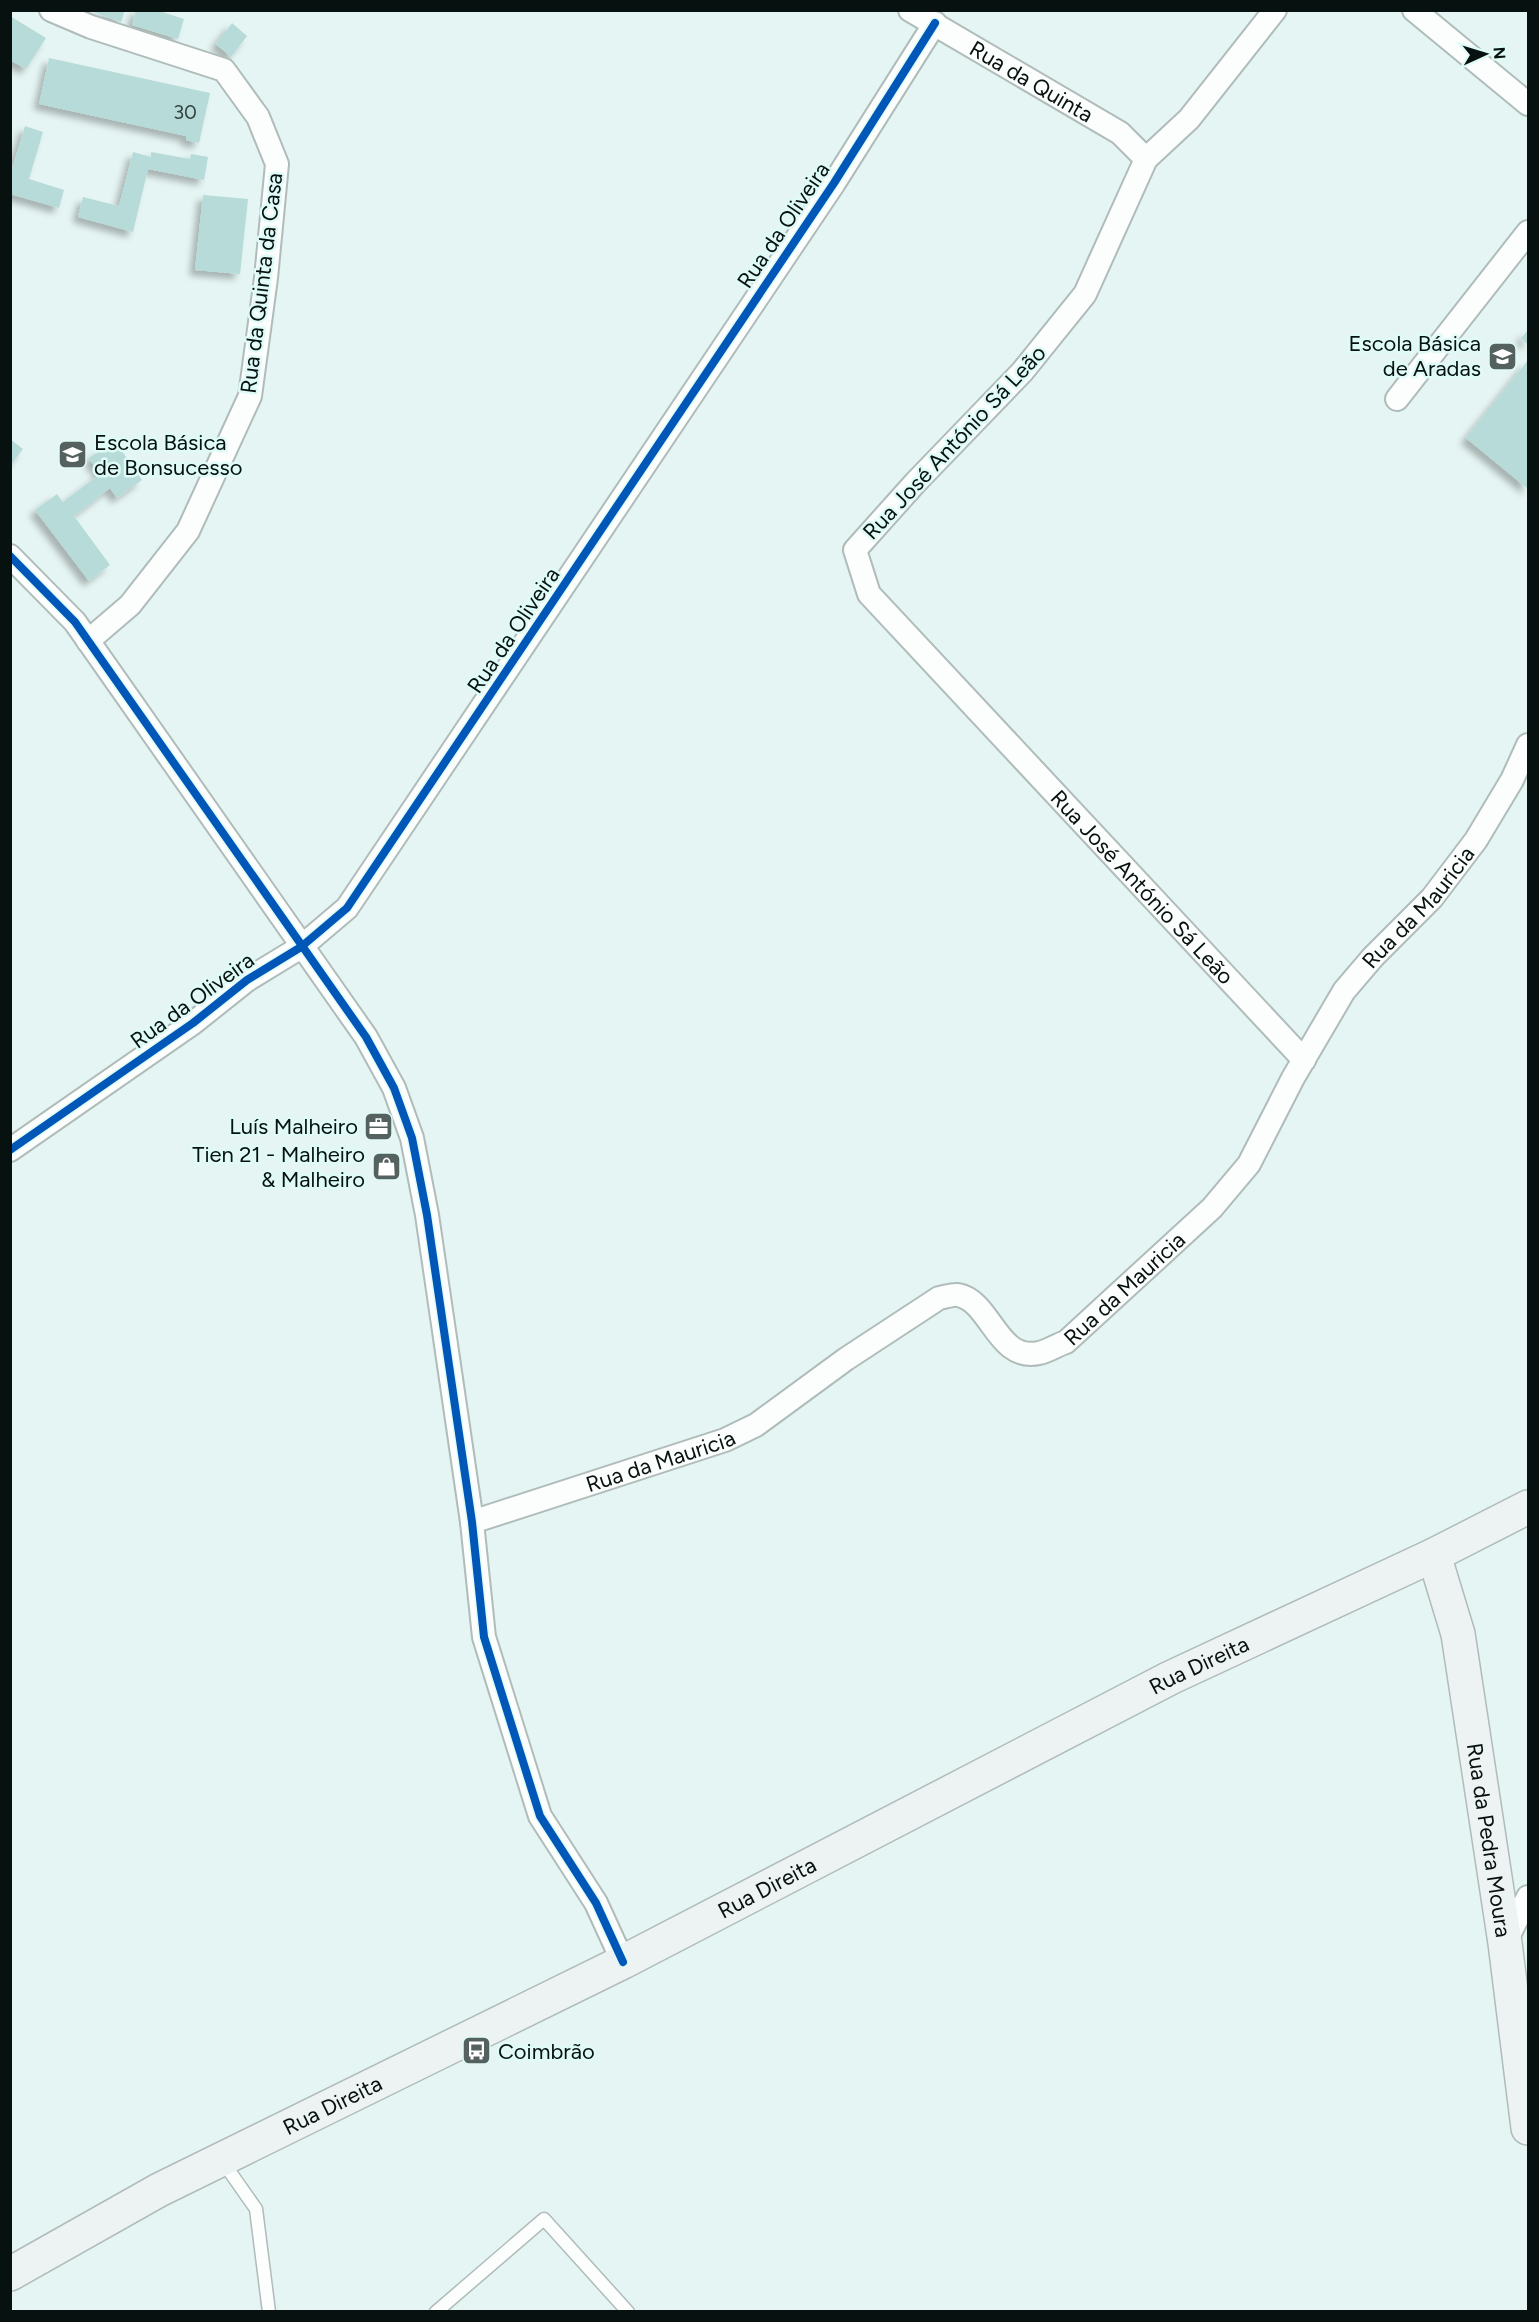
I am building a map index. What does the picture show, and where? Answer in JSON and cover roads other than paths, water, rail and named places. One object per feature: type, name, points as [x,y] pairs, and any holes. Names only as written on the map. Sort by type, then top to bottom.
[{"type":"main road","name":"Rua Direita","points":[[10,2274],[159,2190],[623,1962],[1170,1678],[1434,1555],[1528,1506]]},
{"type":"main road","name":"Rua da Pedra Moura","points":[[1434,1555],[1458,1634],[1505,1943],[1528,2128]]},
{"type":"street","name":"Rua da Quinta da Casa","points":[[51,10],[91,27],[224,70],[258,117],[277,164],[266,278],[250,396],[188,531],[130,604],[88,640]]},
{"type":"street","name":"Rua da Quinta","points":[[910,10],[1120,133],[1146,159]]},
{"type":"street","name":"Rua José António Sá Leão","points":[[1275,10],[1189,118],[1146,159],[1085,294],[1022,372],[915,483],[855,550],[869,594],[1304,1060]]},
{"type":"street","points":[[1414,10],[1528,104]]},
{"type":"street","name":"Rua da Oliveira","points":[[10,1150],[193,1023],[247,980],[301,946],[347,908],[834,183],[935,23]]},
{"type":"street","points":[[1397,399],[1528,232]]},
{"type":"street","points":[[10,556],[75,622],[88,640],[366,1037],[394,1088],[412,1138],[427,1215],[472,1522],[484,1637],[540,1816],[596,1903],[623,1962]]},
{"type":"street","name":"Rua da Mauricia","points":[[472,1522],[725,1440],[756,1425],[846,1359],[939,1298],[957,1295],[969,1300],[982,1312],[1000,1338],[1019,1352],[1038,1353],[1066,1342],[1212,1208],[1249,1164],[1304,1060],[1344,991],[1373,957],[1432,898],[1476,840],[1512,780],[1528,745]]},
{"type":"street","points":[[1505,1943],[1528,1897]]},
{"type":"lane","points":[[222,2159],[256,2209],[269,2312]]},
{"type":"lane","points":[[436,2312],[544,2219],[628,2312]]},
{"type":"place","name":"Escola Básica de Aradas","points":[[1502,356]]},
{"type":"place","name":"Escola Básica de Bonsucesso","points":[[73,455]]},
{"type":"place","name":"Luís Malheiro","points":[[379,1126]]},
{"type":"place","name":"Tien 21 - Malheiro & Malheiro","points":[[386,1167]]},
{"type":"place","name":"Coimbrão","points":[[477,2051]]}]
